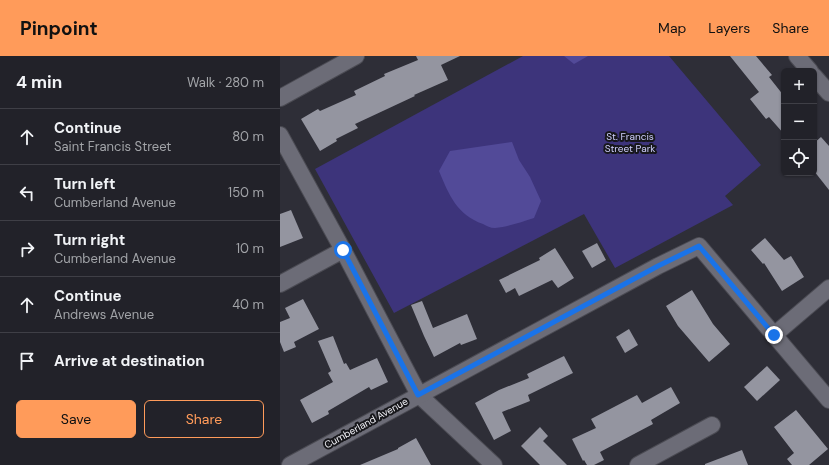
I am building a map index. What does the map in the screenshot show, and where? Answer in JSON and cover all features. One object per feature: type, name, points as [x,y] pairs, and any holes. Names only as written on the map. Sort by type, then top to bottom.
[{"type":"street","points":[[280,98],[356,56]]},
{"type":"street","points":[[797,56],[807,68]]},
{"type":"street","points":[[817,79],[829,93]]},
{"type":"street","points":[[280,135],[343,250],[418,395],[494,465]]},
{"type":"street","name":"Cumberland Avenue","points":[[290,465],[658,266],[699,246],[774,335]]},
{"type":"street","points":[[280,284],[343,250]]},
{"type":"street","points":[[829,288],[774,335],[829,400]]},
{"type":"street","points":[[638,465],[712,425]]},
{"type":"green space","name":"St. Francis Street Park","points":[[523,56],[669,56],[761,165],[725,196],[733,205],[615,268],[584,214],[394,313],[315,169]]},
{"type":"shaded area","points":[[564,56],[588,56],[574,64]]},
{"type":"shaded area","points":[[512,142],[519,160],[530,177],[541,201],[534,218],[505,227],[492,228],[474,220],[460,210],[450,196],[439,171],[450,151]]},
{"type":"building","points":[[416,56],[460,56],[441,65],[448,80],[355,124],[358,128],[336,139],[337,141],[320,151],[301,119],[318,109],[320,111],[356,95],[354,91],[385,76],[384,74],[418,60]]},
{"type":"building","points":[[730,56],[756,56],[772,75],[769,77],[781,92],[781,131],[769,117],[766,119],[750,99],[759,92]]},
{"type":"building","points":[[821,137],[829,146],[829,190],[817,175],[817,140]]},
{"type":"building","points":[[291,210],[303,238],[280,247],[280,214]]},
{"type":"building","points":[[765,238],[784,260],[791,256],[804,277],[782,291],[764,263],[763,264],[751,250]]},
{"type":"building","points":[[597,243],[606,260],[592,268],[582,251]]},
{"type":"building","points":[[555,248],[574,278],[558,288],[552,280],[519,296],[515,288],[506,293],[499,280],[540,260],[539,258]]},
{"type":"building","points":[[692,290],[713,324],[730,344],[709,362],[678,326],[666,306]]},
{"type":"building","points":[[303,299],[319,329],[294,342],[296,347],[284,352],[280,342],[280,322],[290,318],[285,308]]},
{"type":"building","points":[[422,301],[433,328],[467,314],[477,339],[461,345],[460,343],[434,357],[411,305]]},
{"type":"building","points":[[629,329],[638,345],[625,353],[616,337]]},
{"type":"building","points":[[333,336],[344,364],[346,363],[350,370],[377,358],[388,382],[371,390],[369,387],[328,411],[329,414],[312,423],[300,400],[333,382],[328,373],[331,371],[318,341]]},
{"type":"building","points":[[564,356],[573,373],[528,395],[530,401],[502,412],[511,431],[494,440],[475,403],[499,390],[529,378],[527,374]]},
{"type":"building","points":[[767,366],[780,380],[757,401],[744,387]]},
{"type":"building","points":[[671,387],[680,403],[651,420],[653,424],[600,452],[604,460],[594,465],[587,465],[584,460],[583,461],[572,439],[596,428],[591,419],[637,395],[642,403]]},
{"type":"building","points":[[796,410],[828,449],[809,465],[792,465],[787,459],[794,453],[774,427]]},
{"type":"building","points":[[540,427],[548,436],[543,441],[567,465],[540,465],[521,446]]},
{"type":"building","points":[[416,438],[431,465],[360,465],[398,449]]},
{"type":"building","points":[[742,450],[748,465],[705,465],[705,464]]},
{"type":"route","points":[[343,250],[418,395],[658,266],[699,246],[774,335]]}]
